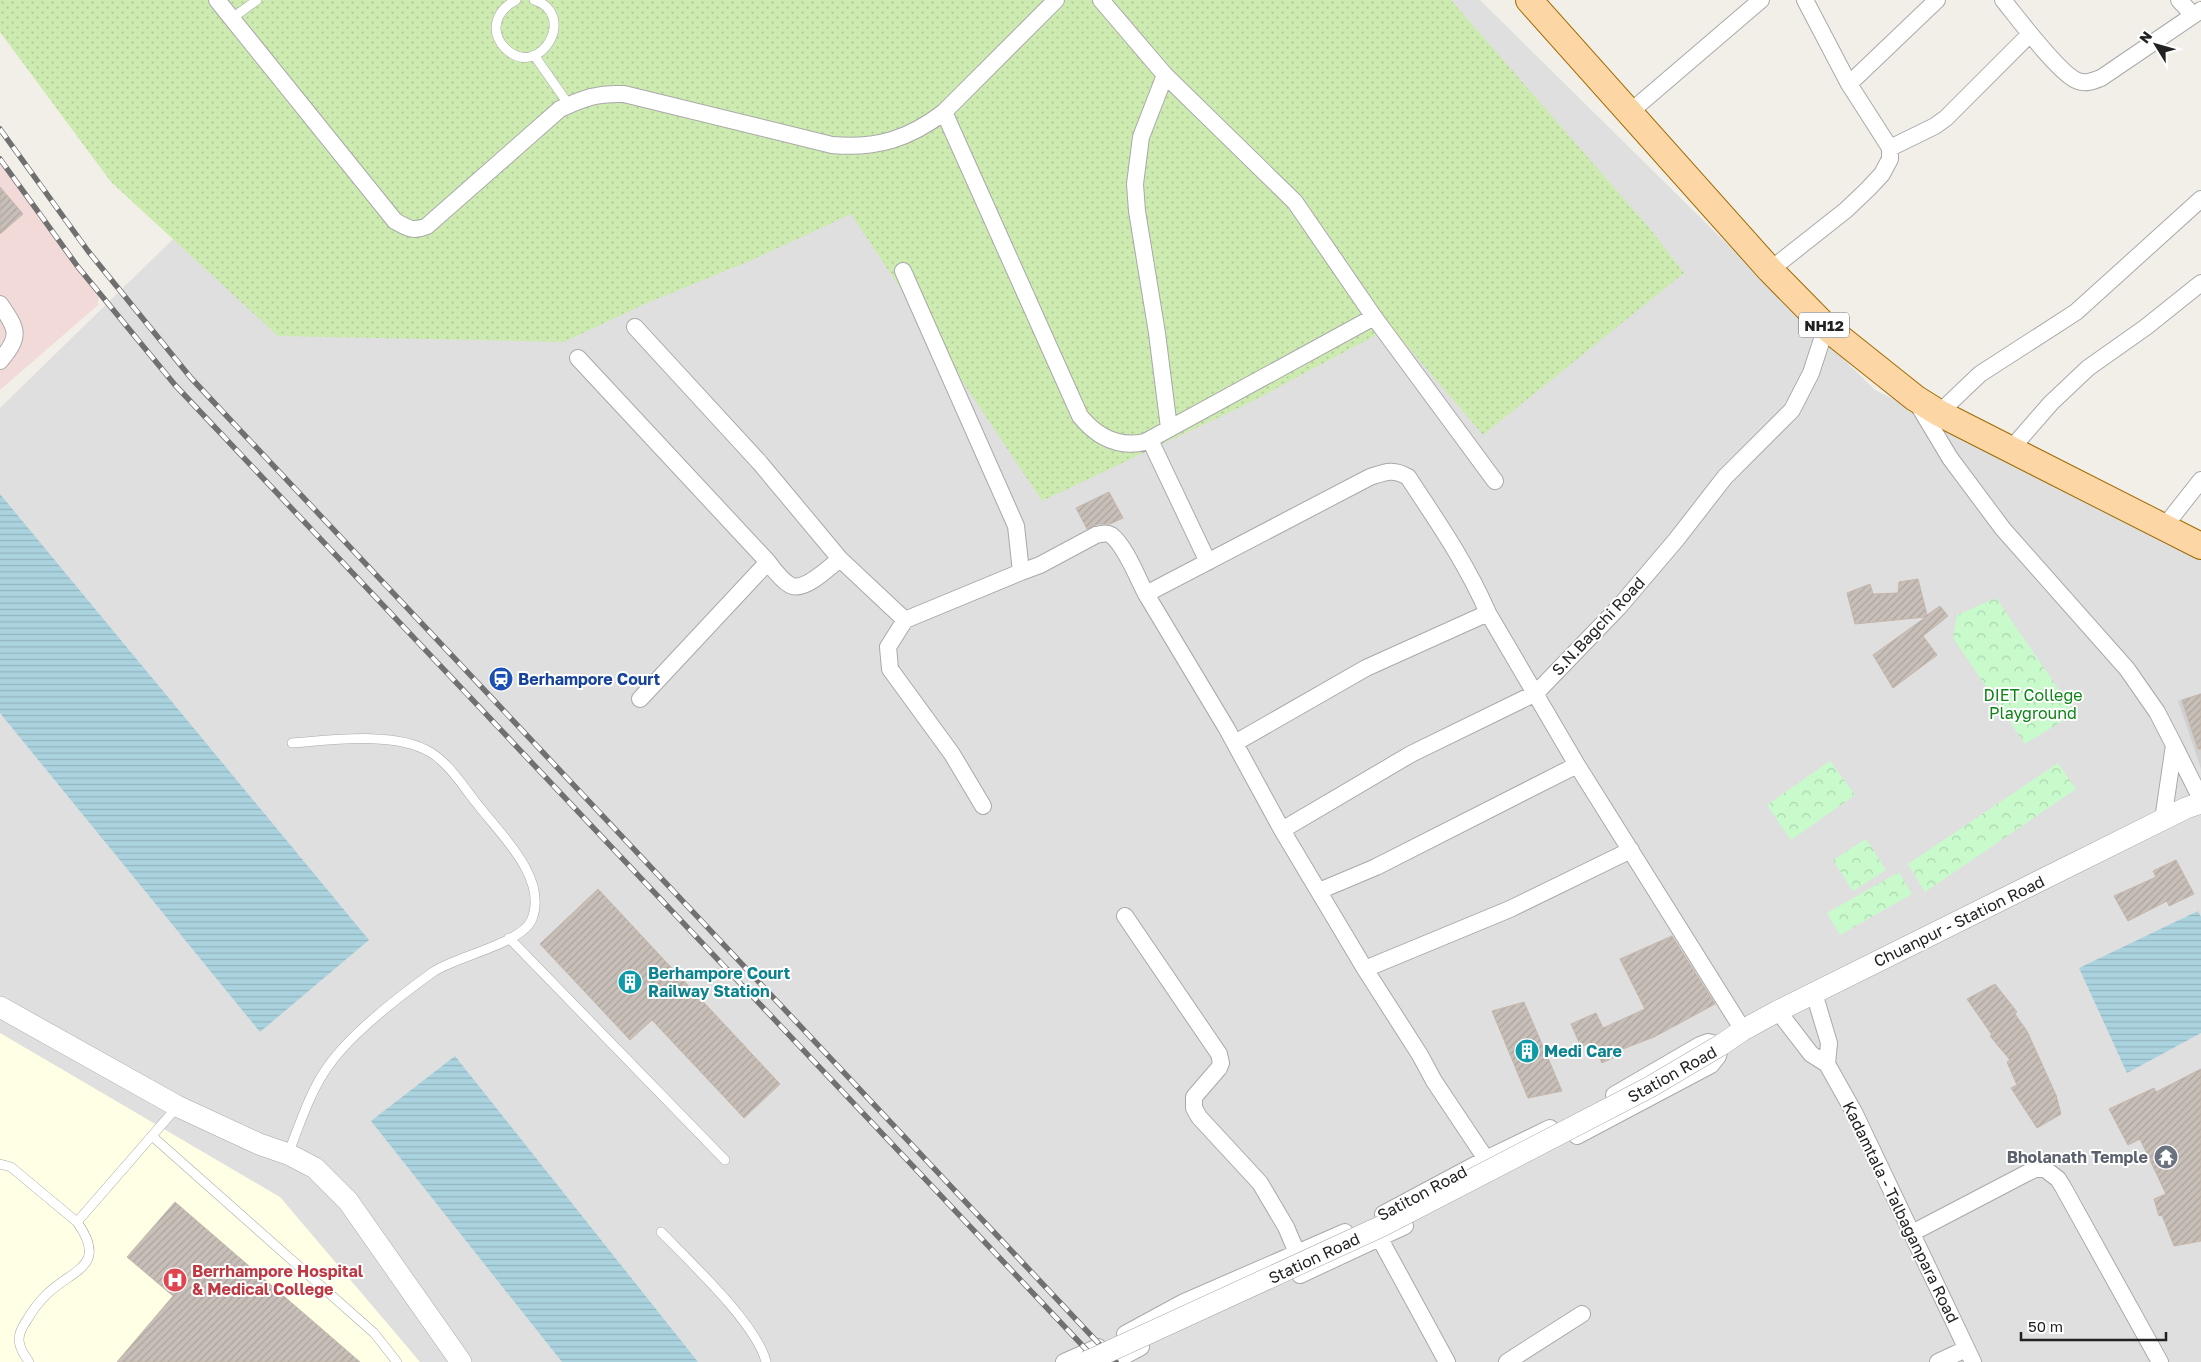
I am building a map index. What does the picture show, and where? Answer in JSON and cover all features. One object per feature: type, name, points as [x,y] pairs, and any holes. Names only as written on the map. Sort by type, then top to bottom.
[{"type":"main road","name":"NH12","points":[[1528,0],[1770,270],[1826,327],[1915,398],[1939,413],[2201,546]]},
{"type":"street","points":[[217,0],[395,221],[408,229],[418,230],[427,226],[560,109],[592,96],[606,93],[624,94],[832,145],[855,147],[881,144],[902,137],[924,127],[944,112],[1056,0]]},
{"type":"street","points":[[1101,0],[1165,74],[1294,202],[1374,317],[1495,481]]},
{"type":"street","points":[[1629,113],[1761,0]]},
{"type":"street","points":[[1770,270],[1846,210],[1882,174],[1890,159],[1890,148],[1849,84],[1805,0]]},
{"type":"street","points":[[1849,84],[1937,0]]},
{"type":"street","points":[[2003,0],[2030,34],[2065,72],[2078,81],[2086,83],[2101,78],[2197,13],[2179,0]]},
{"type":"street","points":[[1890,148],[1946,118],[2030,34]]},
{"type":"street","points":[[1165,74],[1141,137],[1136,184],[1137,211],[1157,333],[1169,428]]},
{"type":"street","points":[[944,112],[1080,416],[1090,428],[1118,443],[1131,445],[1150,440],[1374,317]]},
{"type":"street","points":[[1939,413],[1980,374],[2052,328],[2082,306],[2201,199]]},
{"type":"street","points":[[903,270],[1016,526],[1021,572]]},
{"type":"street","points":[[2010,450],[2051,403],[2088,368],[2146,327],[2201,283]]},
{"type":"street","points":[[0,304],[10,319],[16,336],[12,347],[0,361]]},
{"type":"street","points":[[635,327],[760,463],[840,559],[905,620]]},
{"type":"street","name":"S.N.Bagchi Road","points":[[1282,830],[1411,754],[1536,693],[1619,607],[1676,540],[1725,477],[1792,410],[1811,373],[1826,327]]},
{"type":"street","points":[[578,358],[783,580],[797,587],[808,583],[840,559]]},
{"type":"street","points":[[1915,398],[1950,458],[2003,529],[2127,669],[2158,712],[2201,798]]},
{"type":"street","points":[[1150,440],[1208,562]]},
{"type":"street","points":[[1146,594],[1370,477],[1389,470],[1399,472],[1408,477],[1448,536],[1479,592],[1488,613],[1577,765],[1743,1030]]},
{"type":"street","points":[[2164,528],[2201,480]]},
{"type":"street","points":[[983,806],[952,754],[890,669],[888,646],[905,620],[1040,565],[1096,535],[1105,533],[1112,536],[1121,546],[1146,594],[1235,743],[1282,830],[1365,969],[1405,1030],[1439,1089],[1486,1158]]},
{"type":"street","points":[[640,699],[768,562]]},
{"type":"street","points":[[1235,743],[1366,668],[1488,613]]},
{"type":"street","points":[[2163,820],[2174,745]]},
{"type":"street","points":[[1319,891],[1376,866],[1577,765]]},
{"type":"street","name":"Chuanpur - Station Road","points":[[1721,1045],[1743,1030],[1778,1011],[2163,820],[2201,803]]},
{"type":"street","points":[[1365,969],[1510,910],[1631,850]]},
{"type":"street","points":[[1125,916],[1220,1054],[1221,1063],[1194,1097],[1194,1108],[1199,1117],[1260,1183],[1286,1226],[1298,1253]]},
{"type":"street","points":[[1814,993],[1830,1043],[1827,1064]]},
{"type":"street","points":[[0,1007],[177,1106],[259,1144],[288,1154],[314,1168],[348,1201],[461,1362]]},
{"type":"street","name":"Kadamtala - Talbaganpara Road","points":[[1778,1011],[1811,1054],[1827,1064],[1867,1138],[1970,1355]]},
{"type":"street","name":"Satiton Road","points":[[1064,1362],[1101,1346],[1184,1302],[1377,1217],[1486,1158],[1596,1105],[1700,1045],[1708,1042],[1721,1045]]},
{"type":"street","name":"Station Road","points":[[1113,1362],[1192,1320],[1380,1239],[1509,1170],[1613,1118],[1711,1065],[1718,1056],[1721,1045]]},
{"type":"street","name":"Station Road","points":[[1086,1362],[1382,1226],[1650,1087],[1721,1045]]},
{"type":"street","points":[[1912,1232],[2035,1169],[2045,1169],[2058,1179],[2063,1187],[2160,1362]]},
{"type":"street","points":[[1380,1239],[1447,1362]]},
{"type":"street","points":[[1507,1362],[1582,1314]]},
{"type":"street","points":[[1938,1362],[1970,1355]]},
{"type":"lane","points":[[232,18],[257,0]]},
{"type":"lane","points":[[516,0],[501,11],[496,28],[502,45],[516,55],[534,55],[541,52],[551,40],[554,25],[549,11],[544,5],[534,0]]},
{"type":"lane","points":[[534,55],[569,105]]},
{"type":"lane","points":[[288,1154],[314,1088],[329,1064],[383,1011],[435,970],[457,959],[497,946],[526,927],[531,921],[535,891],[529,871],[453,774],[431,753],[402,742],[332,740],[292,743]]},
{"type":"lane","points":[[509,938],[725,1160]]},
{"type":"lane","points":[[77,1222],[177,1106]]},
{"type":"lane","points":[[152,1136],[374,1333],[397,1362]]},
{"type":"lane","points":[[0,1164],[11,1167],[77,1222],[90,1243],[90,1251],[86,1261],[76,1274],[47,1294],[24,1324],[19,1336],[19,1344],[29,1362]]},
{"type":"lane","points":[[661,1232],[740,1316],[757,1342],[766,1362]]},
{"type":"shaded area","points":[[418,0],[1480,0],[1875,390],[2201,554],[2201,1362],[0,1362],[0,408]]},
{"type":"shaded area","points":[[0,163],[42,220],[99,289],[98,305],[0,390]]},
{"type":"shaded area","points":[[2201,693],[2201,769],[2178,701]]},
{"type":"shaded area","name":"Berrhampore Hospital & Medical College","points":[[0,1033],[280,1197],[420,1362],[0,1362]]},
{"type":"green space","points":[[0,0],[1451,0],[1652,231],[1684,273],[1483,435],[1391,327],[1249,403],[1042,501],[851,214],[752,260],[647,303],[564,342],[278,336],[111,182],[0,32]]},
{"type":"green space","name":"DIET College Playground","points":[[1996,598],[2075,713],[2025,744],[1953,638],[1957,615]]},
{"type":"green space","points":[[1830,761],[1855,795],[1791,840],[1767,805]]},
{"type":"green space","points":[[2058,763],[2076,789],[1925,892],[1908,864]]},
{"type":"green space","points":[[1866,839],[1886,870],[1853,891],[1833,860]]},
{"type":"green space","points":[[1899,872],[1912,894],[1840,935],[1827,913]]},
{"type":"water","points":[[0,494],[369,940],[260,1032],[0,713]]},
{"type":"water","points":[[2198,911],[2201,917],[2201,1033],[2127,1073],[2079,968]]},
{"type":"water","points":[[455,1056],[698,1362],[562,1362],[371,1121]]},
{"type":"building","points":[[0,187],[23,214],[0,234]]},
{"type":"building","points":[[1109,492],[1123,518],[1110,524],[1098,524],[1087,529],[1076,508]]},
{"type":"building","points":[[1918,579],[1927,615],[1940,606],[1948,616],[1923,636],[1937,655],[1893,688],[1873,655],[1926,617],[1855,624],[1847,593],[1870,584],[1873,594],[1898,593],[1899,582]]},
{"type":"building","points":[[2201,694],[2201,749],[2198,749],[2182,700]]},
{"type":"building","points":[[2176,860],[2194,894],[2169,906],[2167,901],[2128,921],[2114,896],[2156,877],[2153,871]]},
{"type":"building","name":"Berhampore Court Railway Station","points":[[598,889],[780,1084],[744,1118],[652,1020],[630,1040],[540,944]]},
{"type":"building","points":[[1672,936],[1715,1004],[1654,1037],[1615,1052],[1617,1056],[1602,1063],[1591,1042],[1581,1047],[1571,1024],[1596,1013],[1603,1028],[1645,1009],[1620,959]]},
{"type":"building","points":[[1995,984],[2017,1012],[2015,1014],[2027,1031],[2056,1095],[2061,1114],[2037,1128],[2011,1088],[2017,1085],[2007,1062],[2010,1060],[1990,1036],[1992,1035],[1967,999]]},
{"type":"building","name":"Medi Care","points":[[1524,1002],[1562,1091],[1528,1098],[1492,1011]]},
{"type":"building","points":[[2201,1069],[2201,1241],[2174,1246],[2162,1215],[2159,1216],[2154,1199],[2166,1194],[2140,1139],[2128,1145],[2109,1109],[2154,1088],[2156,1092]]},
{"type":"building","points":[[175,1202],[360,1362],[117,1362],[173,1296],[127,1257]]},
{"type":"railway","points":[[0,129],[88,251],[191,378],[1116,1362]]},
{"type":"railway","points":[[0,159],[78,267],[175,385],[1098,1362]]},
{"type":"place","name":"Berhampore Court","points":[[501,679]]},
{"type":"place","name":"Berhampore Court Railway Station","points":[[630,982]]},
{"type":"place","name":"Medi Care","points":[[1527,1051]]},
{"type":"place","name":"Bholanath Temple","points":[[2166,1157]]},
{"type":"place","name":"Berrhampore Hospital & Medical College","points":[[175,1280]]}]
